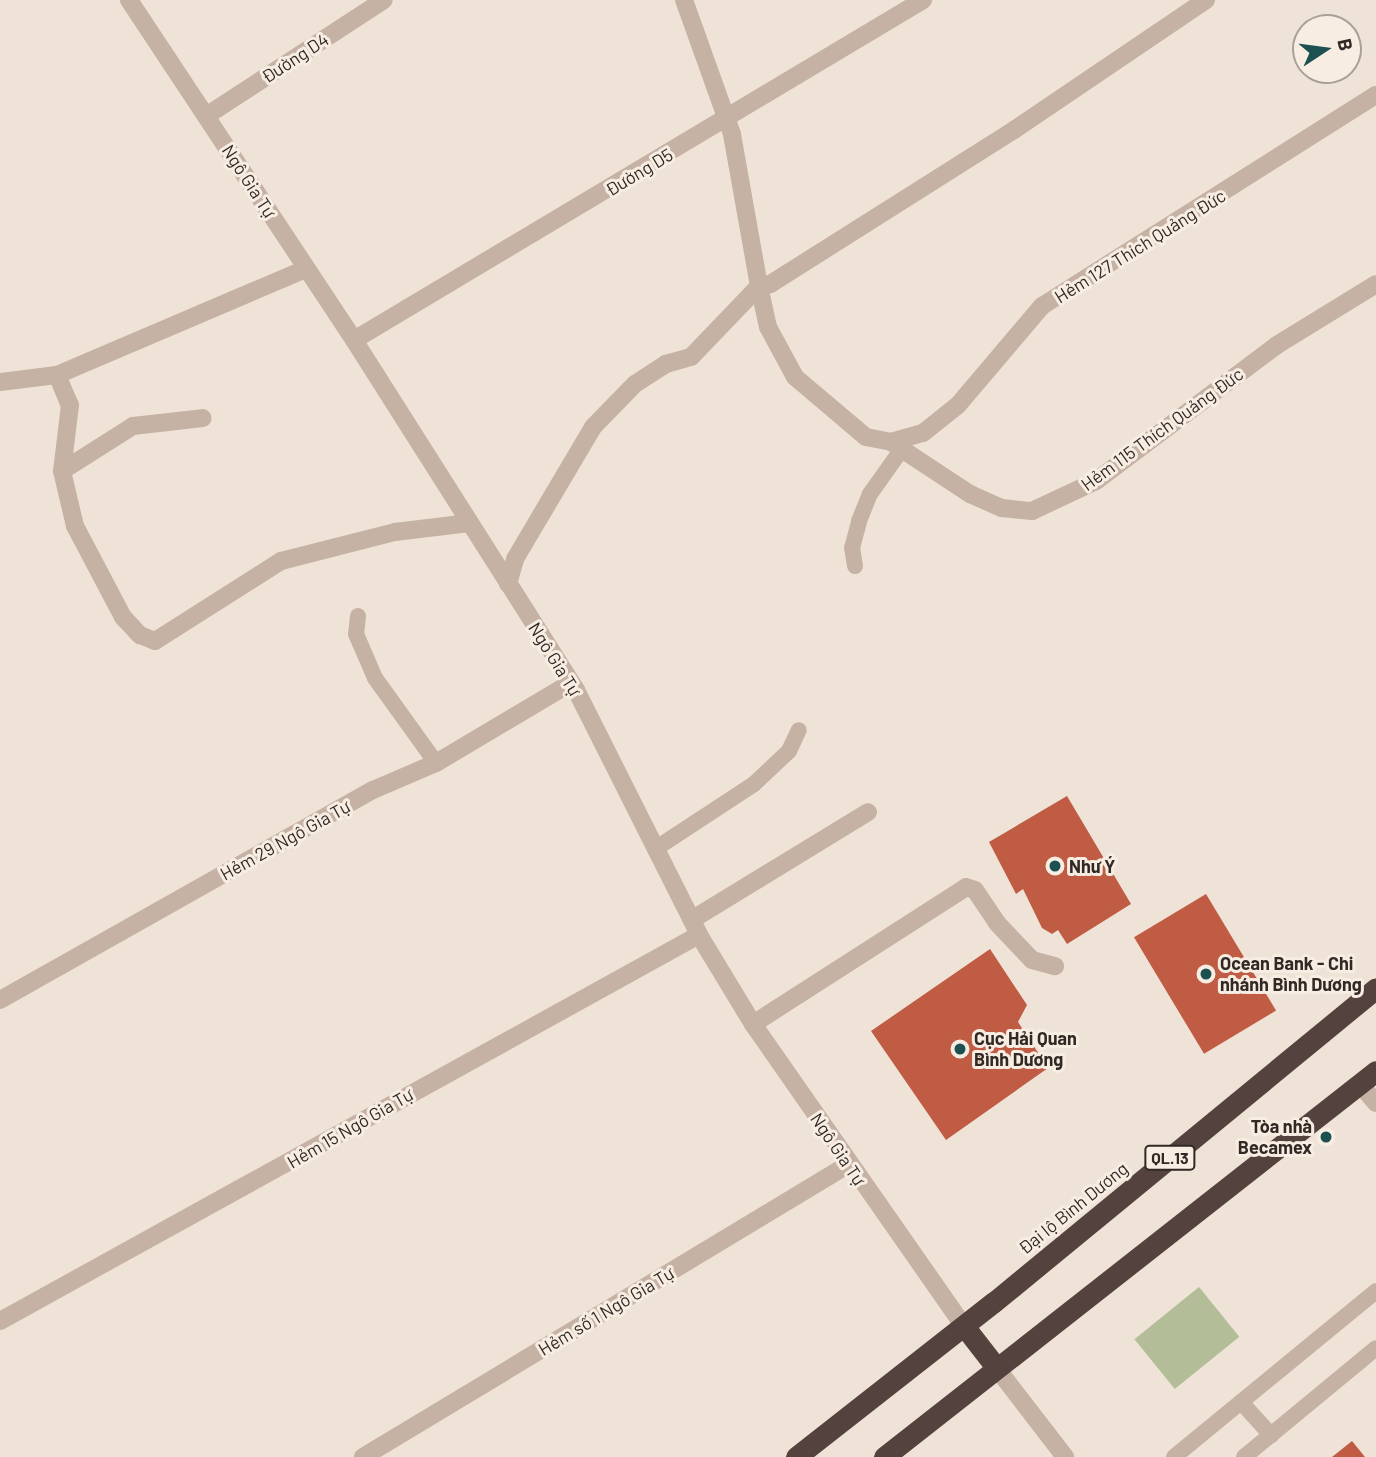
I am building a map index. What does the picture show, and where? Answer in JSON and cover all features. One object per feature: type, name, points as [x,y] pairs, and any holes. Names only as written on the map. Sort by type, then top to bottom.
[{"type":"highway","name":"Đại lộ Bình Dương","points":[[796,1457],[964,1326],[1376,988]]},
{"type":"highway","points":[[884,1457],[995,1366],[1368,1078]]},
{"type":"highway","points":[[964,1326],[995,1366]]},
{"type":"street","name":"Ngô Gia Tự","points":[[129,0],[354,340],[571,683],[696,927],[754,1024],[964,1326]]},
{"type":"street","name":"Đường D4","points":[[206,116],[384,0]]},
{"type":"street","name":"Hẻm 115 Thích Quảng Đức","points":[[684,0],[726,120],[743,178],[768,327],[795,377],[866,437],[896,446],[971,494],[1002,508],[1032,511],[1096,481],[1277,345],[1376,284]]},
{"type":"street","name":"Đường D5","points":[[354,340],[923,0]]},
{"type":"street","points":[[508,584],[515,559],[593,428],[635,384],[666,364],[691,357],[759,286],[770,284],[1014,131],[1206,0]]},
{"type":"street","name":"Hẻm 127 Thích Quảng Đức","points":[[896,446],[923,433],[958,405],[1042,306],[1376,95]]},
{"type":"street","points":[[0,382],[57,374],[306,268]]},
{"type":"street","points":[[57,374],[69,405],[62,471],[75,526],[123,617],[140,635],[155,641],[281,561],[395,532],[470,523]]},
{"type":"street","points":[[62,471],[132,426],[203,418]]},
{"type":"street","name":"Hẻm 29 Ngô Gia Tự","points":[[0,1000],[373,790],[436,763],[571,683]]},
{"type":"street","name":"Hẻm 15 Ngô Gia Tự","points":[[0,1321],[696,927],[868,812]]},
{"type":"street","points":[[754,1024],[966,887],[975,890],[997,923],[1032,960],[1055,966]]},
{"type":"street","points":[[1368,1078],[1376,1104]]},
{"type":"street","name":"Hẻm số 1 Ngô Gia Tự","points":[[363,1457],[849,1164]]},
{"type":"street","points":[[995,1366],[1065,1457]]},
{"type":"lane","points":[[855,566],[852,548],[859,521],[896,446]]},
{"type":"lane","points":[[358,616],[356,634],[375,678],[436,763]]},
{"type":"lane","points":[[655,849],[754,784],[789,751],[799,730]]},
{"type":"lane","points":[[1174,1457],[1376,1291]]},
{"type":"lane","points":[[1244,1457],[1376,1349]]},
{"type":"lane","points":[[1241,1402],[1271,1435]]},
{"type":"green space","points":[[1199,1287],[1239,1337],[1175,1389],[1134,1339]]},
{"type":"building","name":"Như Ý","points":[[1067,796],[1131,904],[1067,944],[1058,930],[1052,934],[1042,928],[1023,889],[1016,894],[989,842]]},
{"type":"building","name":"Ocean Bank - Chi nhánh Bình Dương","points":[[1206,894],[1276,1011],[1204,1054],[1134,937]]},
{"type":"building","name":"Cục Hải Quan Bình Dương","points":[[990,949],[1027,1005],[1018,1022],[1048,1068],[946,1140],[871,1031]]},
{"type":"building","points":[[1352,1441],[1365,1457],[1332,1457]]},
{"type":"place","name":"Như Ý","points":[[1055,866]]},
{"type":"place","name":"Ocean Bank - Chi nhánh Bình Dương","points":[[1206,974]]},
{"type":"place","name":"Cục Hải Quan Bình Dương","points":[[960,1049]]},
{"type":"place","name":"Tòa nhà Becamex","points":[[1326,1137]]}]
